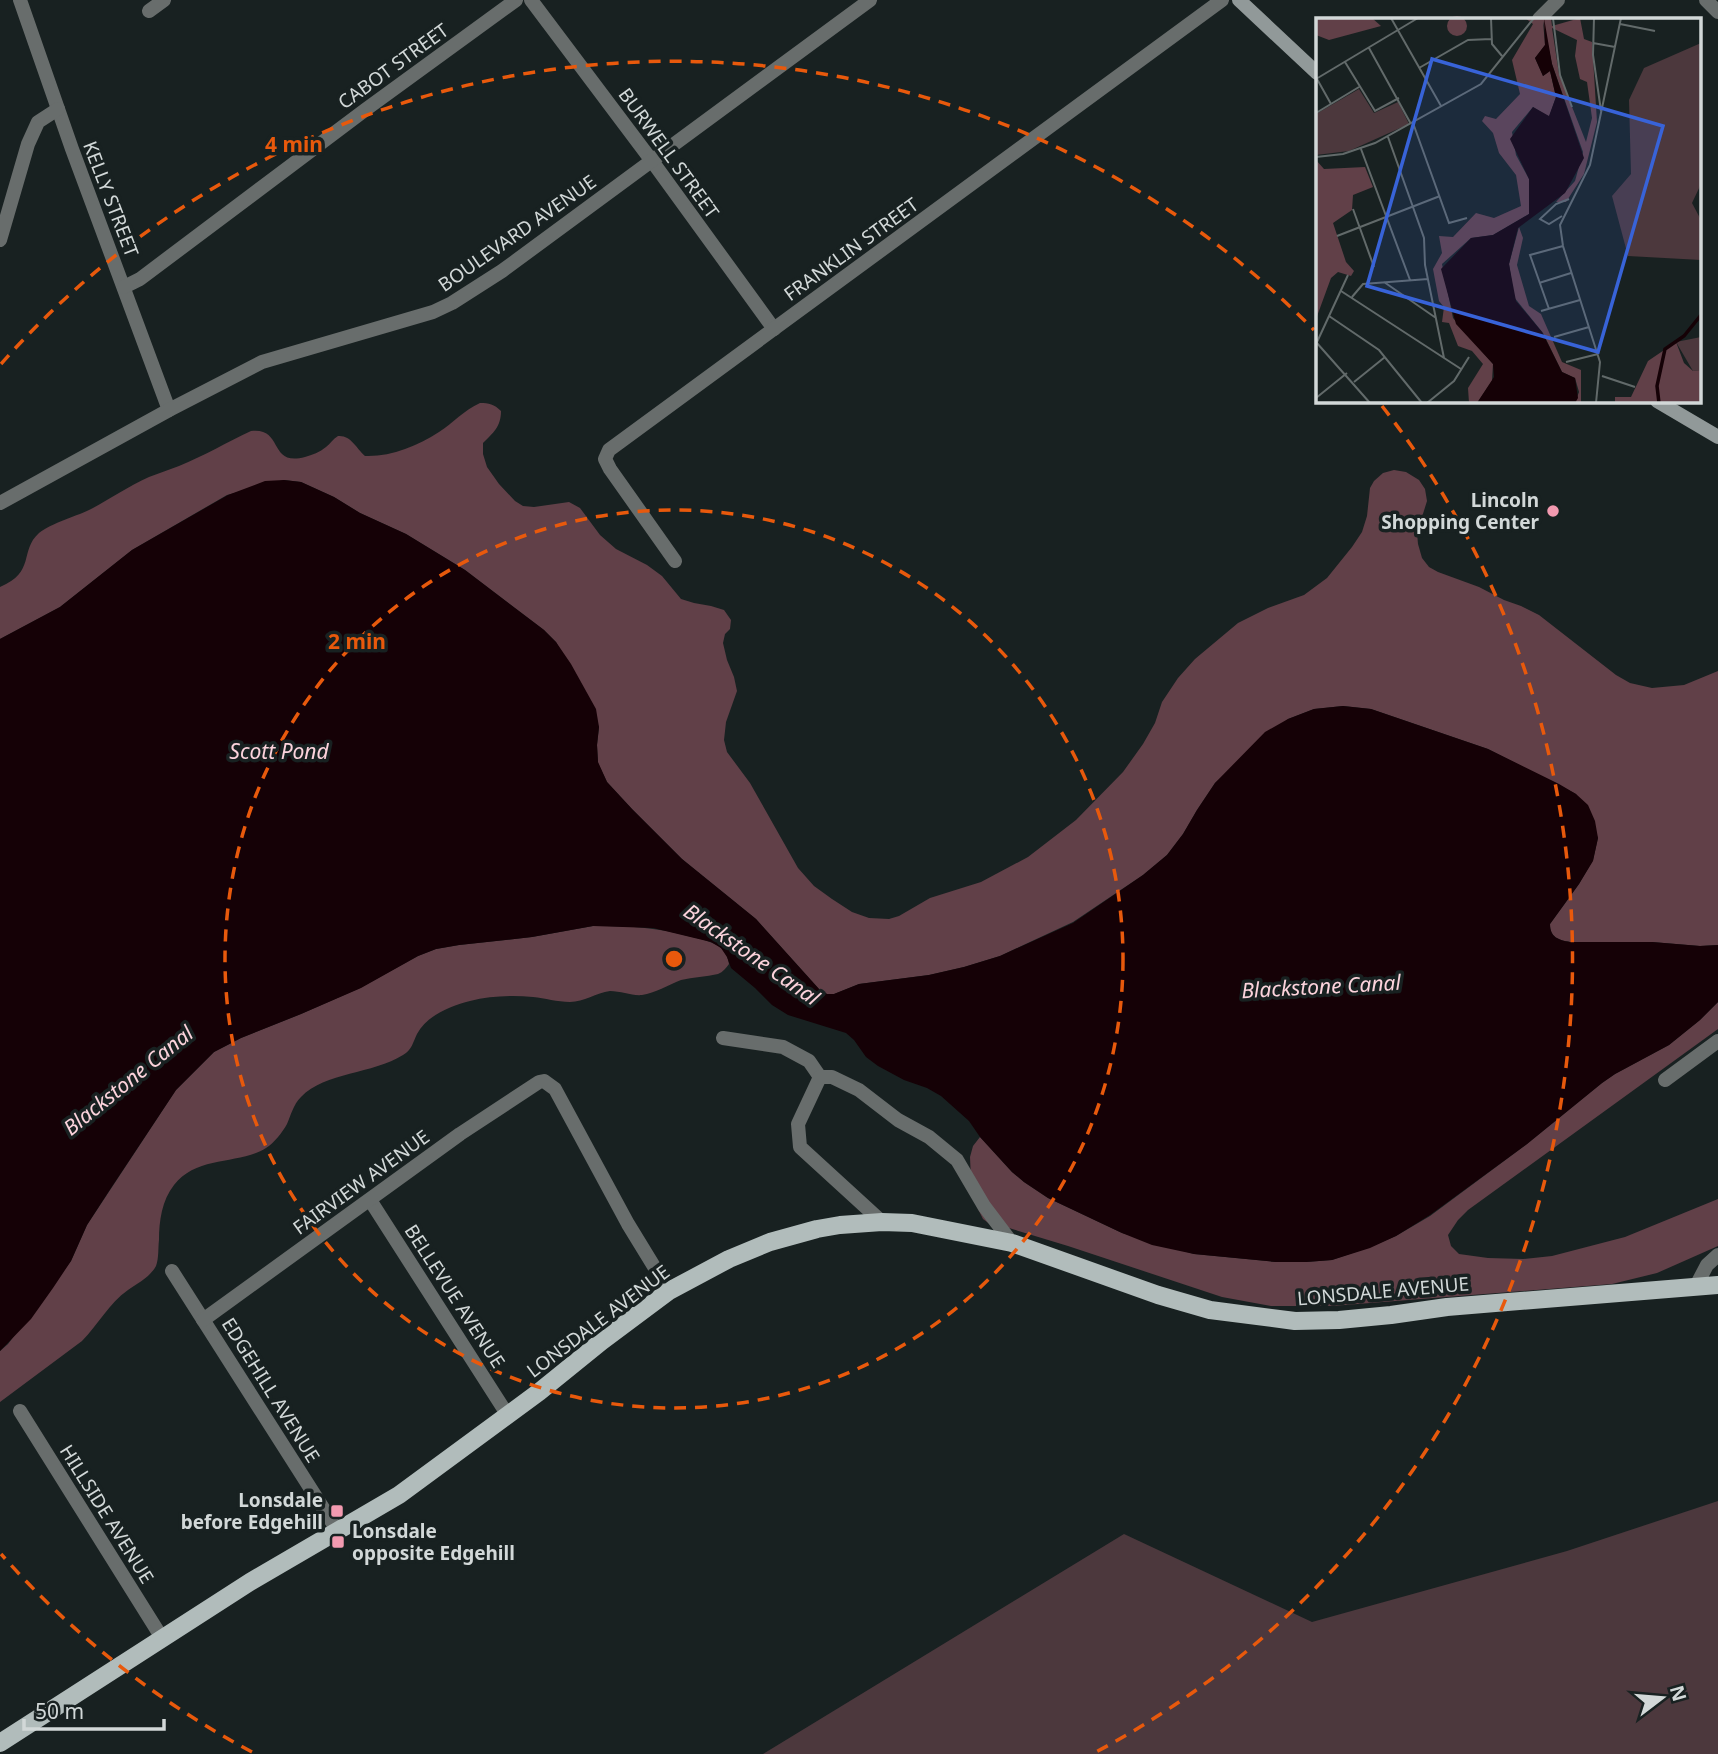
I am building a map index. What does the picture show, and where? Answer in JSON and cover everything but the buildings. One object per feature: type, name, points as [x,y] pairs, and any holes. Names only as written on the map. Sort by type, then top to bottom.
[{"type":"main road","points":[[1240,0],[1316,72]]},
{"type":"main road","points":[[1659,402],[1718,437]]},
{"type":"main road","name":"LONSDALE AVENUE","points":[[0,1743],[162,1638],[399,1495],[539,1392],[669,1291],[729,1259],[770,1242],[817,1229],[882,1222],[912,1223],[1012,1243],[1185,1304],[1210,1310],[1295,1321],[1718,1285]]},
{"type":"street","name":"KELLY STREET","points":[[19,0],[169,410]]},
{"type":"street","points":[[149,11],[164,0]]},
{"type":"street","name":"CABOT STREET","points":[[124,287],[140,279],[516,0]]},
{"type":"street","name":"BURWELL STREET","points":[[531,0],[775,329]]},
{"type":"street","name":"BOULEVARD AVENUE","points":[[0,503],[262,362],[413,319],[452,303],[502,271],[870,0]]},
{"type":"street","name":"FRANKLIN STREET","points":[[675,561],[610,468],[605,459],[609,450],[1222,0]]},
{"type":"street","points":[[1540,18],[1558,0]]},
{"type":"street","points":[[1706,0],[1718,12]]},
{"type":"street","points":[[0,240],[28,144],[38,122],[58,109]]},
{"type":"street","points":[[723,1038],[783,1047],[809,1061],[820,1077]]},
{"type":"street","points":[[1665,1080],[1718,1041]]},
{"type":"street","points":[[820,1077],[798,1124],[800,1147],[882,1222]]},
{"type":"street","points":[[820,1077],[832,1077],[859,1090],[898,1120],[929,1137],[957,1160],[984,1206],[1012,1243]]},
{"type":"street","name":"FAIRVIEW AVENUE","points":[[203,1320],[460,1134],[544,1081],[555,1088],[628,1224],[669,1291]]},
{"type":"street","name":"BELLEVUE AVENUE","points":[[370,1200],[507,1414]]},
{"type":"street","points":[[1696,1286],[1707,1265],[1718,1255]]},
{"type":"street","name":"EDGEHILL AVENUE","points":[[172,1271],[337,1530]]},
{"type":"street","name":"HILLSIDE AVENUE","points":[[20,1411],[162,1638]]},
{"type":"shaded area","points":[[480,403],[491,404],[501,411],[498,426],[483,443],[483,454],[487,467],[515,501],[523,506],[534,507],[569,502],[580,508],[600,535],[616,549],[662,576],[681,599],[724,610],[731,620],[723,643],[737,691],[726,722],[724,740],[727,752],[750,783],[798,868],[814,886],[852,912],[869,918],[889,919],[899,916],[930,898],[981,882],[1028,857],[1076,820],[1123,772],[1155,723],[1162,702],[1195,659],[1238,623],[1304,595],[1327,578],[1362,532],[1370,488],[1374,481],[1383,473],[1394,470],[1406,472],[1419,480],[1425,489],[1427,501],[1417,533],[1422,558],[1429,567],[1539,615],[1630,683],[1652,688],[1684,685],[1718,671],[1718,945],[1570,942],[1555,937],[1550,924],[1593,860],[1598,838],[1576,794],[1488,749],[1371,709],[1343,706],[1314,709],[1288,719],[1215,783],[1167,855],[1143,875],[1073,922],[1000,956],[964,967],[929,975],[859,984],[827,994],[819,989],[756,919],[682,859],[607,782],[598,763],[599,727],[556,642],[544,630],[465,570],[406,534],[301,482],[284,480],[227,495],[132,550],[60,607],[0,639],[0,587],[18,575],[33,540],[39,533],[93,508],[149,477],[188,462],[251,431],[261,431],[268,435],[280,452],[293,459],[319,452],[338,436],[350,440],[365,456],[394,453],[431,437]]},
{"type":"shaded area","points":[[593,926],[655,929],[704,940],[722,949],[729,964],[718,974],[681,980],[642,995],[610,991],[575,1002],[509,996],[463,1003],[440,1012],[421,1027],[410,1048],[403,1055],[311,1089],[298,1100],[285,1127],[269,1146],[243,1157],[194,1169],[183,1175],[167,1197],[162,1211],[158,1260],[153,1270],[115,1301],[82,1341],[0,1402],[0,1351],[71,1261],[87,1225],[176,1090],[214,1052],[360,988],[436,949]]},
{"type":"shaded area","points":[[1718,1002],[1718,1029],[1468,1210],[1448,1235],[1451,1246],[1459,1254],[1523,1259],[1552,1256],[1625,1237],[1718,1199],[1718,1246],[1657,1273],[1612,1284],[1332,1306],[1271,1306],[1222,1297],[1068,1246],[991,1225],[983,1219],[978,1209],[971,1179],[970,1157],[973,1146],[980,1137],[1024,1182],[1048,1198],[1122,1233],[1194,1254],[1276,1262],[1332,1260],[1396,1236],[1430,1216],[1527,1144],[1602,1083],[1669,1045]]},
{"type":"shaded area","points":[[1718,1501],[1718,1754],[763,1754],[1124,1534],[1312,1622],[1567,1551]]},
{"type":"water","name":"Scott Pond","points":[[265,481],[301,482],[406,534],[465,570],[544,630],[571,664],[596,709],[599,727],[598,762],[607,782],[682,859],[756,919],[819,989],[827,994],[859,984],[929,975],[964,967],[1000,956],[1073,923],[1143,875],[1167,855],[1215,783],[1265,732],[1314,709],[1343,706],[1371,709],[1488,749],[1576,794],[1588,805],[1598,838],[1593,861],[1550,924],[1553,935],[1570,942],[1718,945],[1718,1002],[1669,1045],[1602,1083],[1527,1144],[1430,1215],[1396,1236],[1370,1248],[1332,1260],[1276,1262],[1194,1254],[1152,1245],[1048,1198],[1012,1172],[969,1121],[941,1096],[878,1066],[866,1057],[846,1033],[788,1015],[772,1005],[731,968],[721,948],[711,942],[653,928],[593,926],[436,949],[361,988],[214,1052],[176,1090],[87,1225],[71,1261],[53,1288],[31,1319],[0,1351],[0,639],[60,607],[132,550],[228,495]]},
{"type":"place","name":"Lincoln Shopping Center","points":[[1553,511]]},
{"type":"place","name":"Lonsdale before Edgehill","points":[[337,1511]]},
{"type":"place","name":"Lonsdale opposite Edgehill","points":[[338,1542]]},
{"type":"water label","name":"Blackstone Canal","points":[[752,954]]},
{"type":"water label","name":"Blackstone Canal","points":[[1321,986]]},
{"type":"water label","name":"Blackstone Canal","points":[[128,1080]]}]
